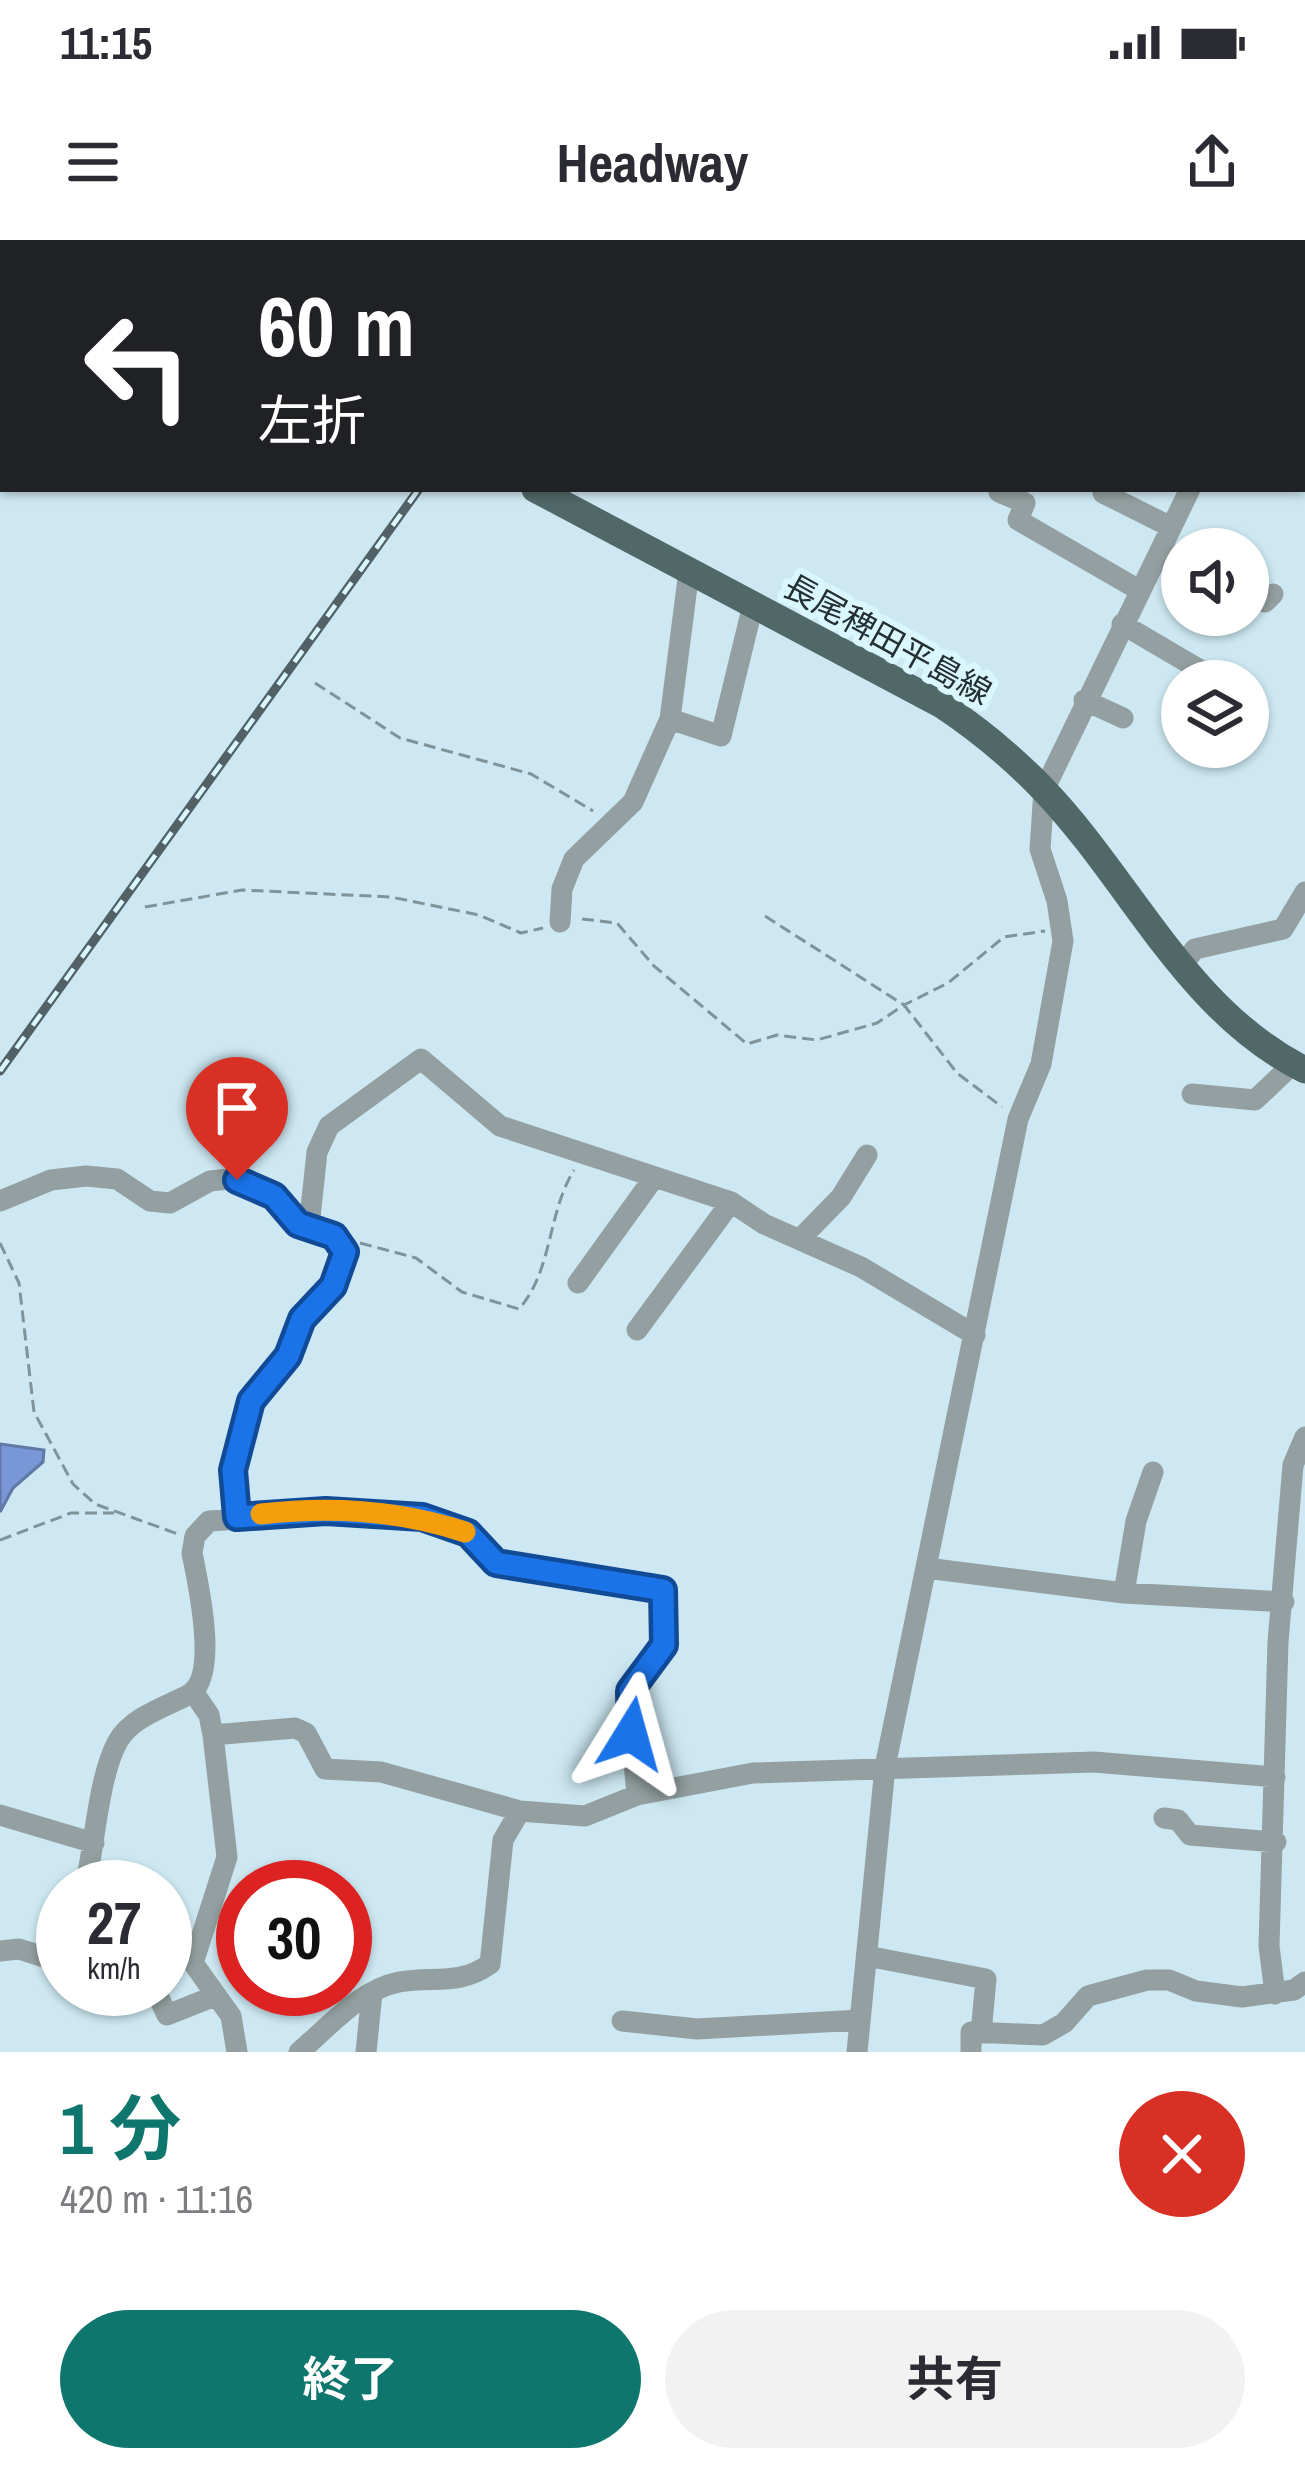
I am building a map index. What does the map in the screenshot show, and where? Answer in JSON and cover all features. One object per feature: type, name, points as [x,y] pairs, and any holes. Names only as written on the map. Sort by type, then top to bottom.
[{"type":"main road","name":"長尾稗田平島線","points":[[541,492],[942,705],[982,732],[1044,790],[1181,967],[1232,1018],[1299,1067]]},
{"type":"street","points":[[999,492],[1025,503],[1014,527],[1139,590]]},
{"type":"street","points":[[1170,528],[1188,492]]},
{"type":"street","points":[[1103,493],[1161,533]]},
{"type":"street","points":[[857,2052],[885,1768],[1018,1119],[1041,1064],[1059,979],[1060,925],[1040,850],[1044,790],[1161,546]]},
{"type":"street","points":[[560,922],[562,889],[574,860],[634,802],[670,719],[689,571]]},
{"type":"street","points":[[1269,598],[1273,594]]},
{"type":"street","points":[[670,719],[721,736],[753,604]]},
{"type":"street","points":[[1122,624],[1183,660]]},
{"type":"street","points":[[1084,700],[1123,718]]},
{"type":"street","points":[[1181,967],[1195,949],[1282,929],[1305,892]]},
{"type":"street","points":[[309,1227],[325,1132],[337,1116],[413,1060],[426,1061],[500,1126],[731,1202],[861,1268],[975,1335]]},
{"type":"street","points":[[1192,1094],[1255,1100],[1299,1067]]},
{"type":"street","points":[[800,1239],[841,1197],[867,1155]]},
{"type":"street","points":[[0,1201],[51,1180],[86,1176],[117,1180],[138,1196],[170,1203],[210,1181],[229,1179],[274,1196],[289,1216],[341,1241],[345,1252],[333,1286],[302,1319],[288,1356],[251,1401],[233,1470],[237,1517]]},
{"type":"street","points":[[578,1283],[653,1179]]},
{"type":"street","points":[[637,1330],[731,1202]]},
{"type":"street","points":[[1275,1994],[1270,1946],[1275,1777],[1292,1595],[1293,1465],[1305,1437]]},
{"type":"street","points":[[1124,1593],[1136,1521],[1153,1472]]},
{"type":"street","points":[[91,1860],[117,1743],[146,1716],[194,1693],[206,1656],[192,1553],[202,1527],[237,1517],[326,1511],[422,1517],[468,1533],[496,1563],[663,1590],[664,1645],[628,1697],[637,1795]]},
{"type":"street","points":[[926,1568],[1124,1593],[1292,1595]]},
{"type":"street","points":[[194,1693],[209,1714],[227,1856],[192,1955],[194,1969],[233,2021],[237,2052]]},
{"type":"street","points":[[213,1735],[295,1728],[306,1733],[325,1769],[381,1772],[520,1811],[585,1816],[637,1795],[727,1775],[1094,1762],[1275,1777]]},
{"type":"street","points":[[372,1994],[400,1982],[454,1983],[490,1964],[503,1840],[520,1811]]},
{"type":"street","points":[[0,1815],[94,1843]]},
{"type":"street","points":[[1164,1818],[1178,1820],[1190,1835],[1276,1842]]},
{"type":"street","points":[[0,1951],[36,1956]]},
{"type":"street","points":[[867,1956],[986,1979],[976,2042],[1043,2035],[1064,2024],[1088,1996],[1147,1980],[1169,1980],[1196,1991],[1242,1997],[1275,1994],[1305,1982]]},
{"type":"street","points":[[192,2005],[215,1996]]},
{"type":"street","points":[[298,2052],[344,2016]]},
{"type":"street","points":[[366,2052],[370,2016]]},
{"type":"street","points":[[622,2021],[697,2029],[860,2020]]},
{"type":"path","points":[[315,683],[400,738],[531,774],[610,821]]},
{"type":"path","points":[[145,907],[242,890],[411,899],[479,914],[521,932],[602,917],[616,923],[653,966],[747,1044],[777,1035],[818,1040],[877,1023],[948,983],[1004,937],[1060,925]]},
{"type":"path","points":[[765,916],[904,1005],[957,1073],[1018,1119]]},
{"type":"path","points":[[341,1241],[403,1253],[462,1292],[519,1309],[538,1283],[562,1191],[572,1171],[592,1158]]},
{"type":"path","points":[[0,1243],[19,1283],[39,1425],[73,1484],[95,1504],[173,1529],[192,1553]]},
{"type":"path","points":[[0,1540],[71,1513],[116,1513]]},
{"type":"water","points":[[0,1444],[44,1450],[43,1462],[13,1488],[0,1512]]},
{"type":"railway","points":[[0,1071],[417,492]]},
{"type":"slow traffic","points":[[261,1514],[364,1511],[422,1517],[465,1532]]},
{"type":"route","points":[[237,1180],[274,1196],[298,1224],[334,1236],[345,1252],[333,1286],[302,1319],[288,1356],[251,1401],[233,1470],[237,1517],[364,1511],[422,1517],[468,1533],[496,1563],[663,1590],[664,1645],[630,1691],[631,1734]]}]
